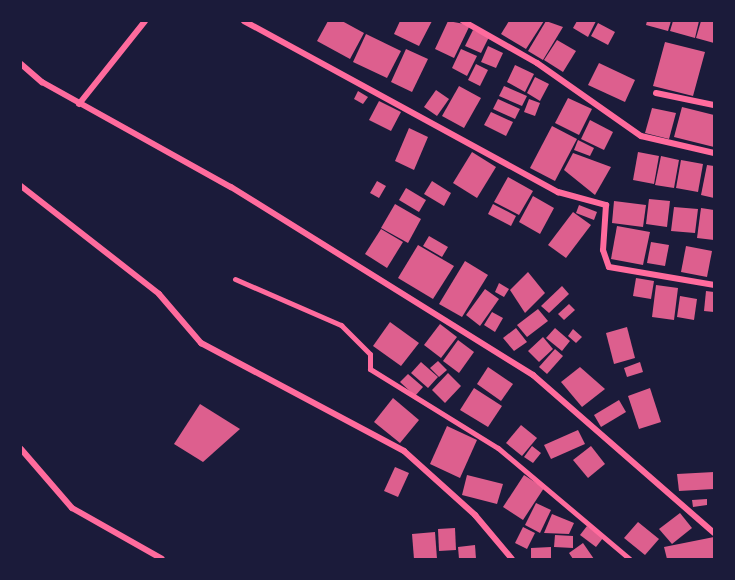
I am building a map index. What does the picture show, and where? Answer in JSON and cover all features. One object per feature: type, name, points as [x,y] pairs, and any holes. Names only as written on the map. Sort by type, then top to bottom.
[{"type":"street","points":[[80,104],[145,21]]},
{"type":"street","points":[[244,21],[558,192],[606,205],[603,250],[609,267],[714,285]]},
{"type":"street","points":[[463,21],[537,63],[641,136],[714,153]]},
{"type":"street","points":[[21,64],[80,104],[231,187],[533,375],[714,533]]},
{"type":"street","points":[[656,93],[714,105]]},
{"type":"street","points":[[21,186],[159,294],[201,343],[404,451],[475,515],[512,559]]},
{"type":"street","points":[[235,279],[341,325],[370,354],[370,369],[498,448],[630,559]]},
{"type":"street","points":[[21,449],[72,507],[162,559]]},
{"type":"building","points":[[328,21],[342,21],[364,33],[350,59],[317,41]]},
{"type":"building","points":[[400,21],[432,21],[419,46],[394,34]]},
{"type":"building","points":[[448,21],[470,25],[454,58],[435,49]]},
{"type":"building","points":[[509,21],[544,21],[526,49],[501,34]]},
{"type":"building","points":[[546,21],[563,27],[543,60],[528,51]]},
{"type":"building","points":[[577,21],[596,21],[588,37],[573,28]]},
{"type":"building","points":[[647,21],[671,21],[668,31],[646,25]]},
{"type":"building","points":[[673,21],[699,21],[695,38],[670,31]]},
{"type":"building","points":[[701,21],[714,21],[714,43],[696,38]]},
{"type":"building","points":[[598,23],[615,32],[608,45],[591,36]]},
{"type":"building","points":[[473,30],[489,37],[481,53],[465,46]]},
{"type":"building","points":[[366,34],[401,51],[387,78],[353,62]]},
{"type":"building","points":[[557,40],[576,51],[563,72],[544,60]]},
{"type":"building","points":[[665,42],[705,52],[693,96],[653,86]]},
{"type":"building","points":[[488,46],[503,53],[496,68],[481,62]]},
{"type":"building","points":[[406,49],[428,59],[412,92],[391,82]]},
{"type":"building","points":[[461,49],[477,56],[467,76],[452,68]]},
{"type":"building","points":[[599,63],[635,80],[625,102],[588,85]]},
{"type":"building","points":[[476,64],[488,70],[480,86],[468,80]]},
{"type":"building","points":[[515,65],[534,74],[525,92],[507,82]]},
{"type":"building","points":[[535,77],[549,84],[540,101],[527,93]]},
{"type":"building","points":[[459,86],[481,98],[464,128],[442,116]]},
{"type":"building","points":[[504,86],[527,96],[522,106],[499,96]]},
{"type":"building","points":[[436,90],[449,99],[437,116],[424,107]]},
{"type":"building","points":[[358,91],[368,97],[363,104],[354,99]]},
{"type":"building","points":[[568,98],[592,109],[579,135],[555,123]]},
{"type":"building","points":[[498,99],[520,109],[515,119],[493,109]]},
{"type":"building","points":[[529,99],[540,103],[535,116],[524,112]]},
{"type":"building","points":[[379,101],[401,112],[391,131],[369,120]]},
{"type":"building","points":[[682,107],[714,115],[714,147],[674,137]]},
{"type":"building","points":[[652,108],[676,113],[669,139],[645,133]]},
{"type":"building","points":[[491,112],[513,122],[506,136],[484,125]]},
{"type":"building","points":[[590,120],[613,132],[604,150],[581,139]]},
{"type":"building","points":[[552,126],[577,139],[555,181],[530,168]]},
{"type":"building","points":[[409,128],[428,137],[414,170],[395,161]]},
{"type":"building","points":[[578,140],[594,148],[590,156],[574,150]]},
{"type":"building","points":[[472,152],[496,167],[477,198],[453,183]]},
{"type":"building","points":[[638,152],[659,156],[654,184],[633,180]]},
{"type":"building","points":[[573,153],[611,167],[595,195],[564,170]]},
{"type":"building","points":[[661,156],[679,160],[674,188],[655,185]]},
{"type":"building","points":[[681,160],[703,164],[698,192],[676,188]]},
{"type":"building","points":[[707,165],[714,166],[714,198],[701,195]]},
{"type":"building","points":[[508,177],[533,191],[519,215],[494,202]]},
{"type":"building","points":[[377,181],[386,186],[379,198],[370,193]]},
{"type":"building","points":[[432,181],[451,193],[444,206],[424,194]]},
{"type":"building","points":[[406,188],[426,200],[419,212],[399,200]]},
{"type":"building","points":[[533,196],[554,208],[540,234],[519,222]]},
{"type":"building","points":[[649,199],[670,201],[667,227],[646,224]]},
{"type":"building","points":[[614,201],[646,205],[643,227],[612,223]]},
{"type":"building","points":[[395,204],[421,219],[408,243],[381,228]]},
{"type":"building","points":[[493,204],[516,216],[511,226],[488,214]]},
{"type":"building","points":[[579,205],[597,212],[594,220],[576,213]]},
{"type":"building","points":[[674,207],[698,209],[695,233],[671,231]]},
{"type":"building","points":[[701,208],[714,210],[714,240],[697,238]]},
{"type":"building","points":[[573,212],[591,225],[566,258],[548,245]]},
{"type":"building","points":[[617,226],[650,232],[643,265],[611,259]]},
{"type":"building","points":[[381,229],[403,242],[387,268],[365,254]]},
{"type":"building","points":[[429,236],[448,247],[442,257],[423,246]]},
{"type":"building","points":[[651,242],[669,245],[665,266],[647,263]]},
{"type":"building","points":[[418,245],[454,266],[433,299],[398,278]]},
{"type":"building","points":[[686,246],[712,251],[707,277],[681,272]]},
{"type":"building","points":[[465,261],[488,275],[462,317],[439,304]]},
{"type":"building","points":[[528,272],[545,293],[525,313],[510,290]]},
{"type":"building","points":[[636,278],[654,281],[651,299],[633,296]]},
{"type":"building","points":[[499,283],[509,289],[504,297],[495,292]]},
{"type":"building","points":[[656,285],[678,288],[674,320],[652,317]]},
{"type":"building","points":[[562,286],[569,294],[549,313],[541,306]]},
{"type":"building","points":[[485,289],[499,299],[480,326],[466,315]]},
{"type":"building","points":[[706,291],[714,292],[714,312],[704,311]]},
{"type":"building","points":[[680,296],[697,299],[694,320],[677,317]]},
{"type":"building","points":[[569,304],[575,310],[564,320],[558,314]]},
{"type":"building","points":[[538,309],[548,321],[527,337],[517,325]]},
{"type":"building","points":[[492,312],[503,318],[495,332],[484,325]]},
{"type":"building","points":[[390,322],[419,343],[401,366],[373,346]]},
{"type":"building","points":[[440,324],[457,337],[441,358],[424,345]]},
{"type":"building","points":[[627,327],[635,358],[614,364],[606,333]]},
{"type":"building","points":[[516,328],[527,342],[514,351],[503,338]]},
{"type":"building","points":[[555,328],[570,341],[562,351],[546,338]]},
{"type":"building","points":[[573,329],[582,337],[576,343],[568,336]]},
{"type":"building","points":[[543,337],[553,349],[539,362],[528,351]]},
{"type":"building","points":[[458,340],[474,352],[459,373],[443,361]]},
{"type":"building","points":[[555,349],[563,356],[547,374],[539,367]]},
{"type":"building","points":[[438,361],[447,370],[439,377],[430,368]]},
{"type":"building","points":[[421,362],[438,377],[428,388],[411,373]]},
{"type":"building","points":[[640,362],[643,372],[627,377],[624,368]]},
{"type":"building","points":[[488,367],[513,384],[501,401],[477,384]]},
{"type":"building","points":[[580,367],[605,389],[582,407],[561,382]]},
{"type":"building","points":[[448,373],[461,386],[445,403],[432,390]]},
{"type":"building","points":[[408,374],[423,387],[415,396],[400,382]]},
{"type":"building","points":[[474,388],[502,406],[488,427],[460,410]]},
{"type":"building","points":[[650,388],[661,422],[639,429],[628,396]]},
{"type":"building","points":[[393,398],[419,420],[400,443],[374,422]]},
{"type":"building","points":[[619,400],[626,412],[601,427],[594,415]]},
{"type":"building","points":[[200,404],[240,429],[203,462],[174,444]]},
{"type":"building","points":[[521,425],[537,438],[522,456],[506,443]]},
{"type":"building","points":[[447,426],[477,440],[460,478],[430,464]]},
{"type":"building","points":[[578,430],[585,444],[551,459],[544,445]]},
{"type":"building","points":[[532,446],[541,453],[533,463],[524,457]]},
{"type":"building","points":[[591,446],[605,464],[588,478],[573,460]]},
{"type":"building","points":[[395,467],[409,473],[398,497],[384,491]]},
{"type":"building","points":[[714,472],[714,489],[679,491],[677,474]]},
{"type":"building","points":[[467,475],[503,484],[497,504],[462,495]]},
{"type":"building","points":[[524,475],[544,488],[523,520],[503,507]]},
{"type":"building","points":[[707,499],[707,505],[693,507],[692,500]]},
{"type":"building","points":[[536,503],[551,510],[540,533],[525,525]]},
{"type":"building","points":[[680,513],[692,528],[672,544],[659,529]]},
{"type":"building","points":[[552,514],[574,523],[569,534],[544,533]]},
{"type":"building","points":[[638,522],[659,539],[645,555],[624,538]]},
{"type":"building","points":[[587,526],[603,538],[596,547],[580,535]]},
{"type":"building","points":[[523,527],[535,533],[527,549],[515,543]]},
{"type":"building","points":[[455,528],[456,550],[439,551],[438,529]]},
{"type":"building","points":[[435,532],[437,559],[414,559],[412,534]]},
{"type":"building","points":[[555,535],[573,536],[573,548],[554,547]]},
{"type":"building","points":[[714,537],[714,559],[667,559],[664,547]]},
{"type":"building","points":[[583,543],[594,559],[573,559],[569,553]]},
{"type":"building","points":[[475,545],[476,559],[459,559],[458,547]]},
{"type":"building","points":[[551,547],[551,559],[531,559],[531,548]]}]
